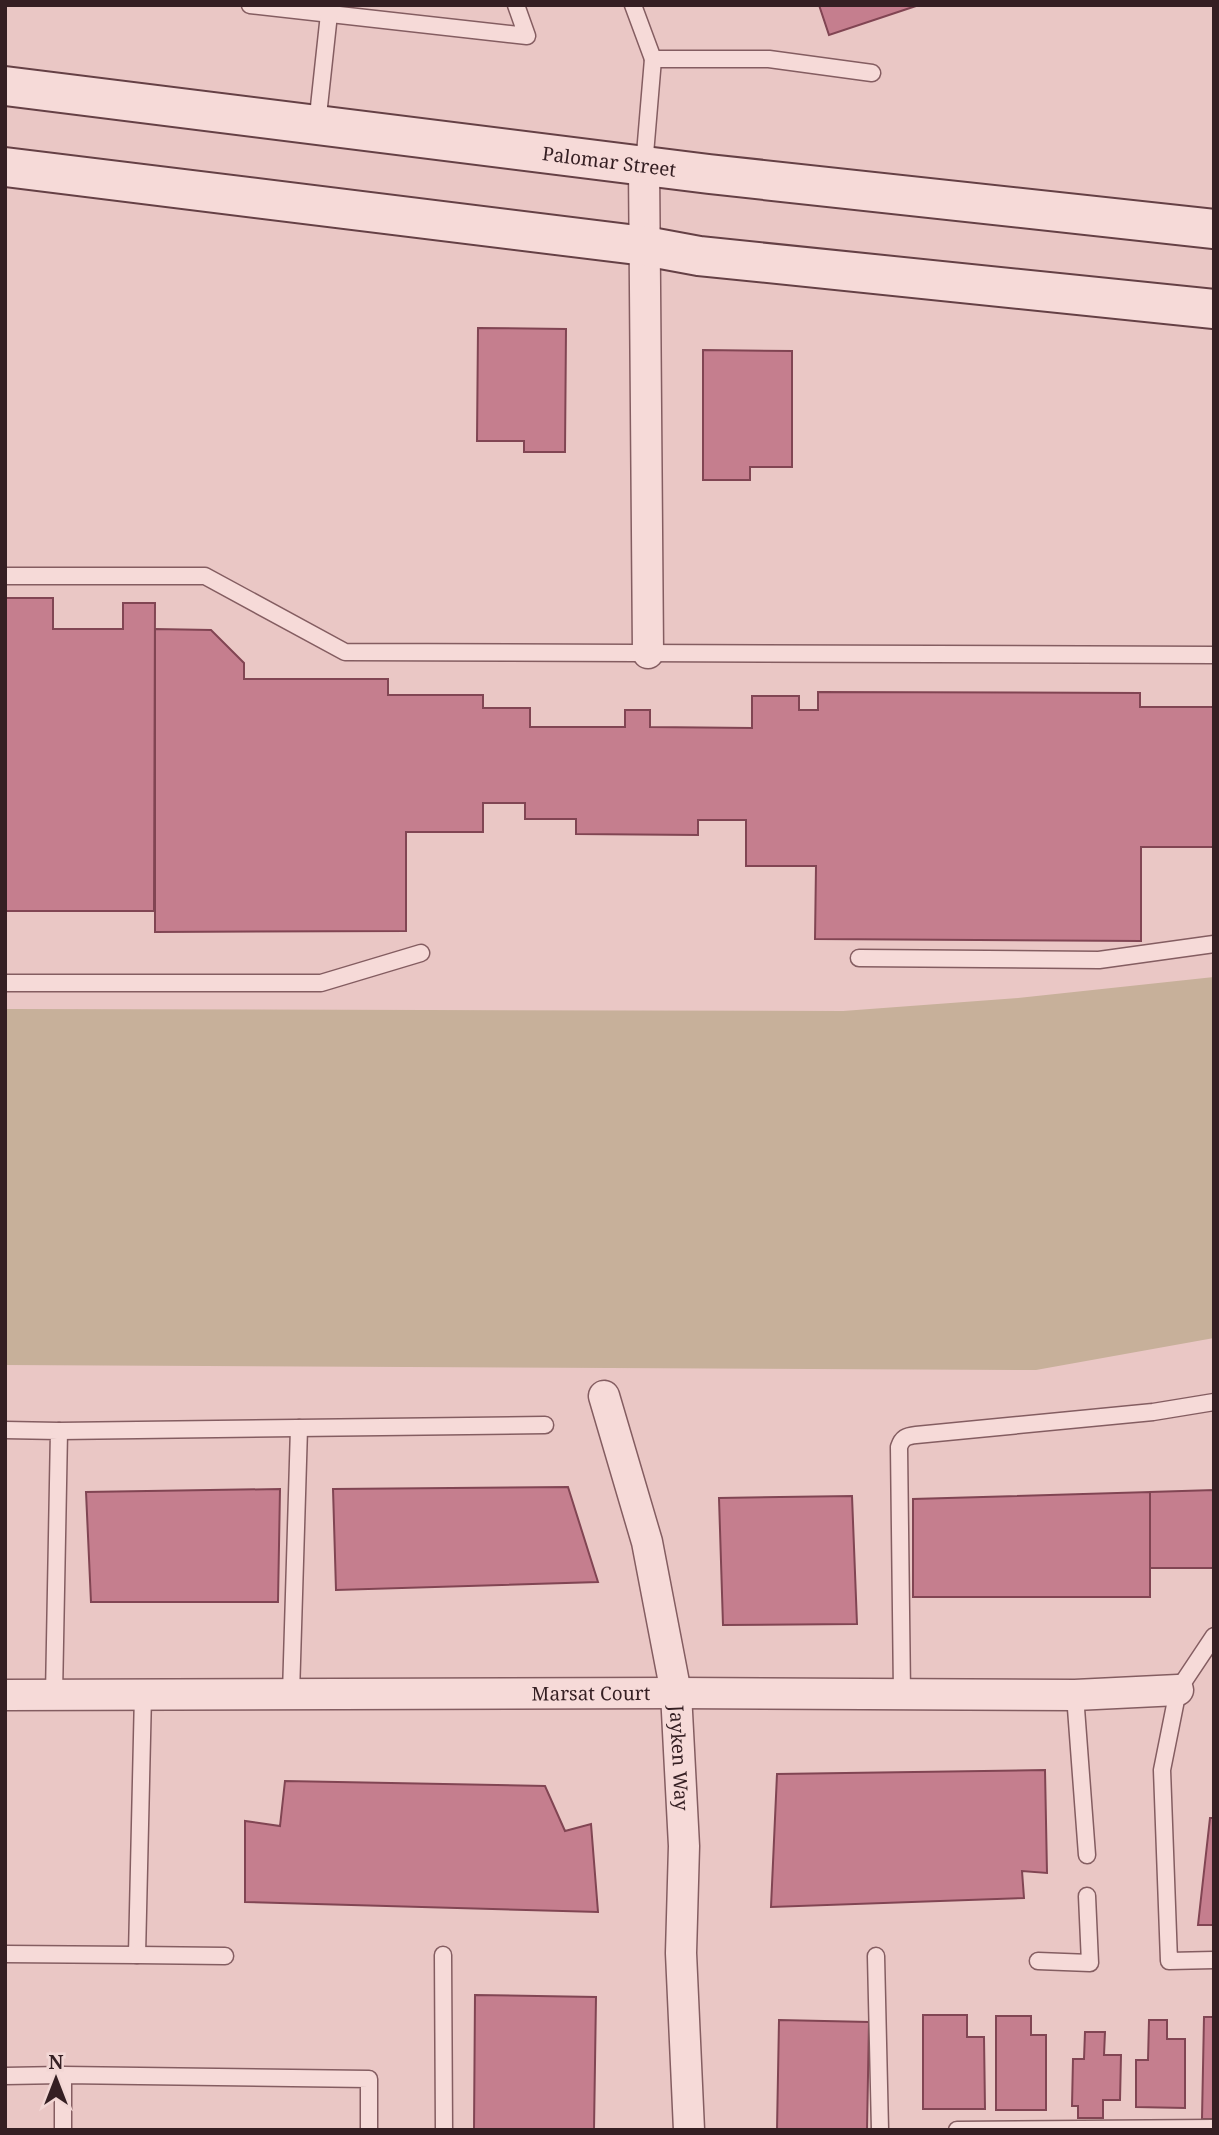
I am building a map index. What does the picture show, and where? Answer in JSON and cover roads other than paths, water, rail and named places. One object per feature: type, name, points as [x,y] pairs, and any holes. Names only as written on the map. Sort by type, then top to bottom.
[{"type":"main road","name":"Palomar Street","points":[[5,86],[644,166],[1214,229]]},
{"type":"main road","points":[[5,167],[645,246],[699,256],[1214,309]]},
{"type":"street","points":[[644,166],[648,653]]},
{"type":"street","name":"Jayken Way","points":[[604,1396],[647,1542],[676,1693],[684,1846],[681,1953],[689,2130]]},
{"type":"street","name":"Marsat Court","points":[[5,1695],[1075,1695],[1178,1690]]},
{"type":"lane","points":[[250,5],[527,36],[516,5]]},
{"type":"lane","points":[[633,5],[653,59],[644,166]]},
{"type":"lane","points":[[317,125],[330,14]]},
{"type":"lane","points":[[653,59],[769,59],[872,73]]},
{"type":"lane","points":[[5,576],[205,576],[345,652],[1214,655]]},
{"type":"lane","points":[[859,958],[1099,960],[1214,944]]},
{"type":"lane","points":[[5,983],[321,983],[421,953]]},
{"type":"lane","points":[[902,1693],[899,1447],[902,1439],[916,1435],[1153,1412],[1214,1402]]},
{"type":"lane","points":[[5,1430],[545,1425]]},
{"type":"lane","points":[[291,1694],[299,1428]]},
{"type":"lane","points":[[54,1695],[59,1431]]},
{"type":"lane","points":[[1214,1636],[1178,1690],[1162,1770],[1169,1961],[1214,1960]]},
{"type":"lane","points":[[137,1955],[144,1694]]},
{"type":"lane","points":[[1075,1695],[1087,1855]]},
{"type":"lane","points":[[1038,1961],[1090,1964],[1087,1896]]},
{"type":"lane","points":[[5,1954],[225,1956]]},
{"type":"lane","points":[[443,1955],[444,2130]]},
{"type":"lane","points":[[876,1956],[880,2130]]},
{"type":"lane","points":[[63,2075],[63,2130]]},
{"type":"lane","points":[[5,2076],[369,2079],[369,2130]]},
{"type":"lane","points":[[957,2130],[1214,2128]]}]
